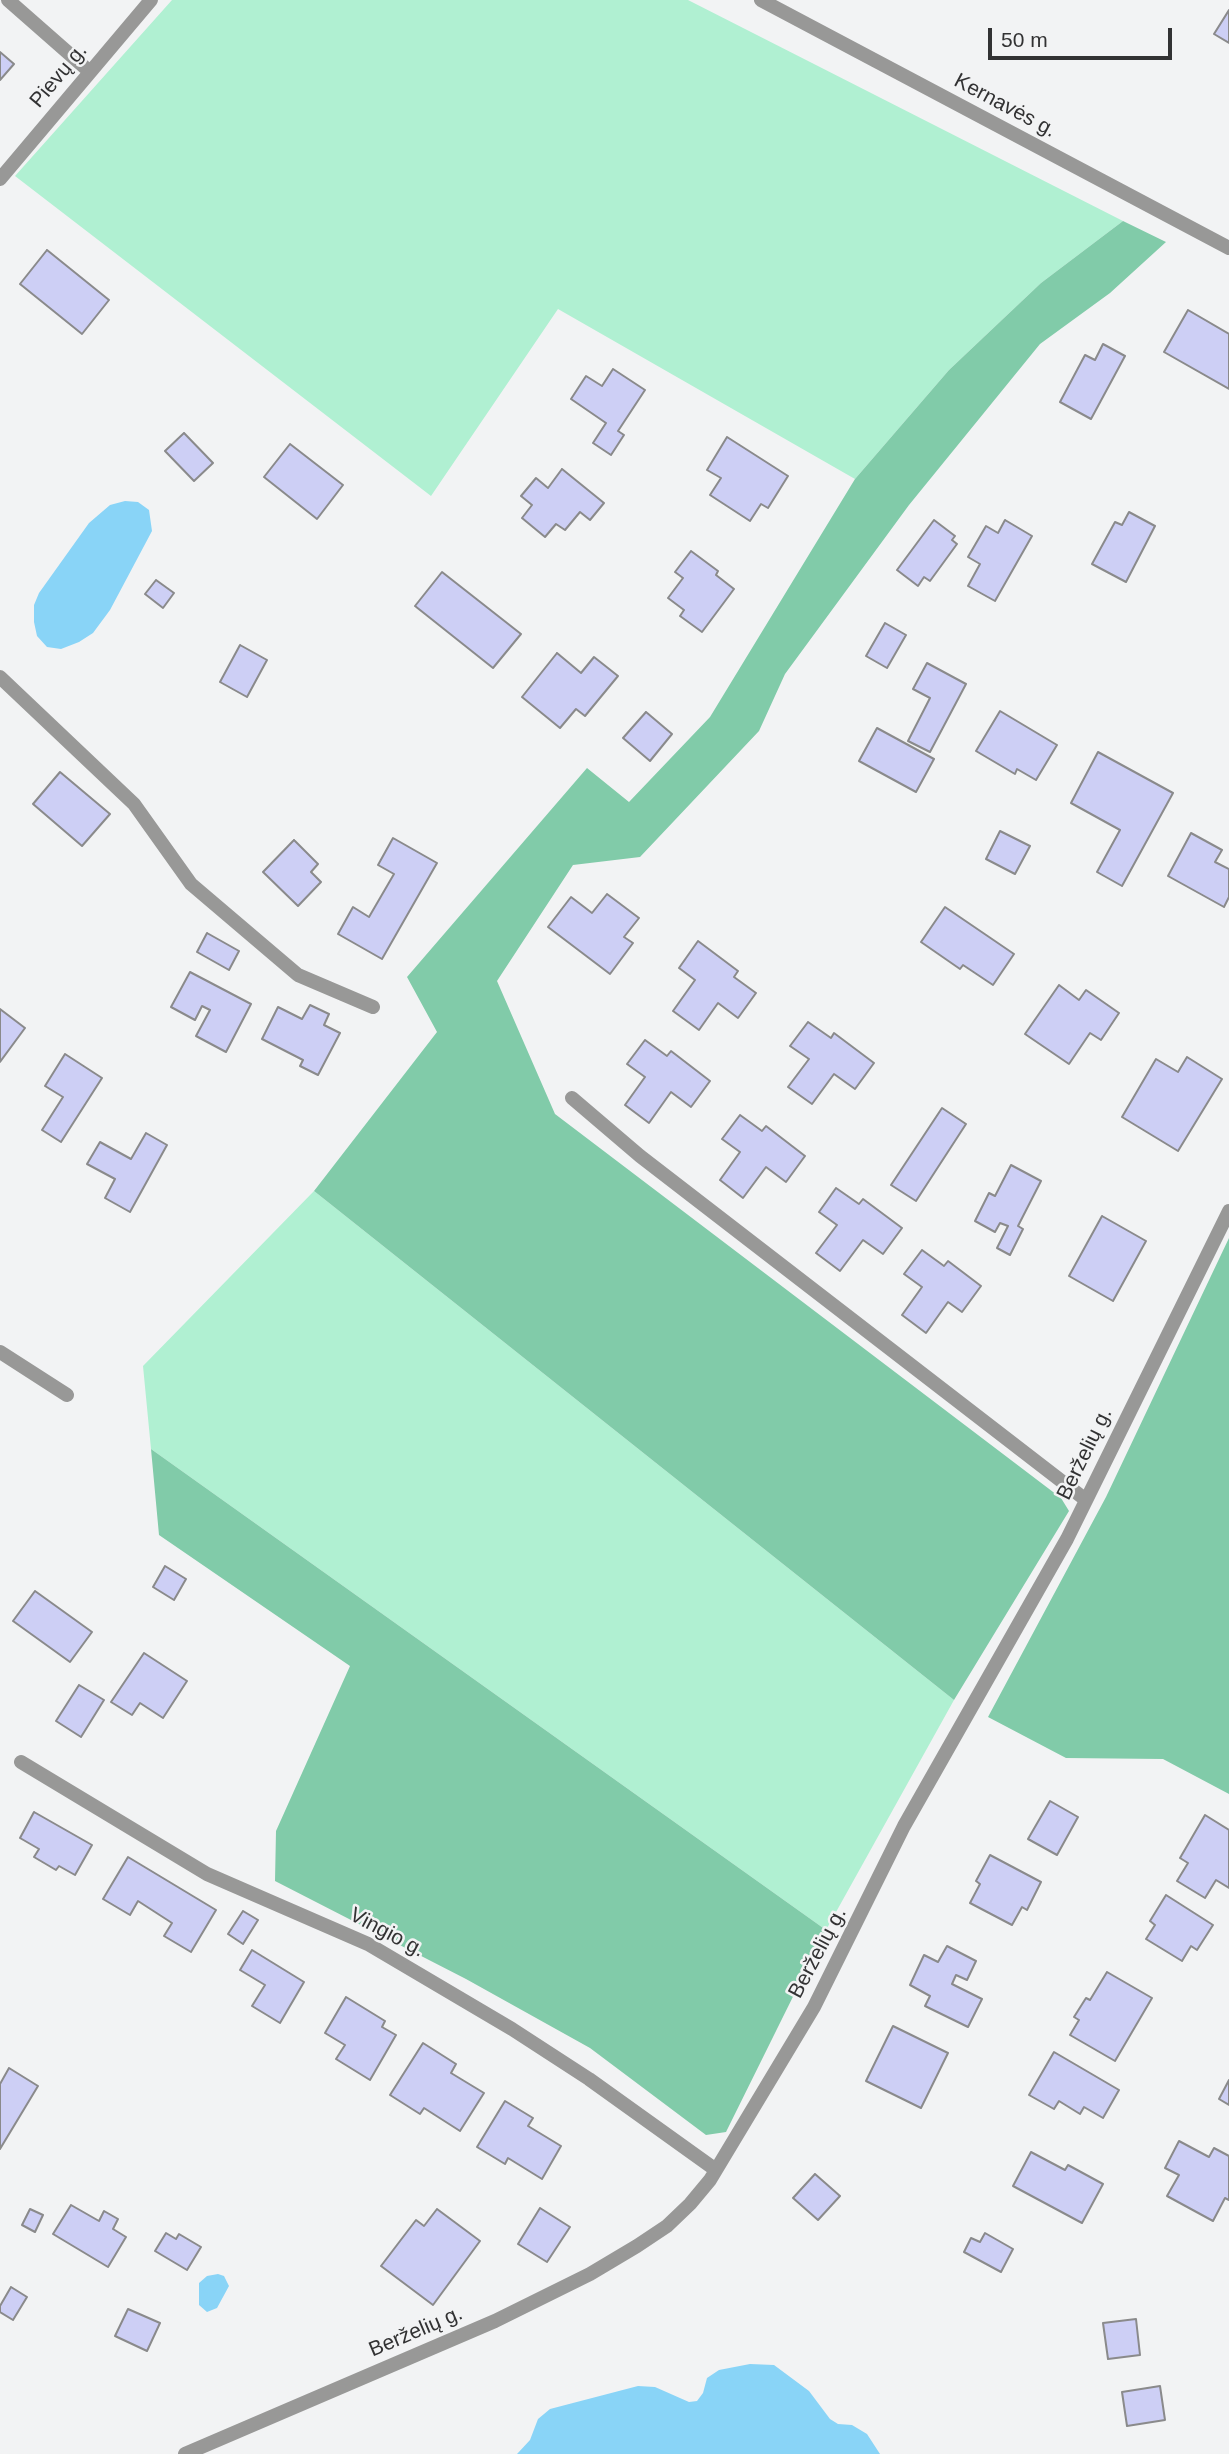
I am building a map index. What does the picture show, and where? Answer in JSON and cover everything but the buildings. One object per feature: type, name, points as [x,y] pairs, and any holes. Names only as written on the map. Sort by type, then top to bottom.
[{"type":"street","points":[[8,0],[90,72]]},
{"type":"street","name":"Pievų g.","points":[[0,179],[151,0]]},
{"type":"street","name":"Kernavės g.","points":[[761,0],[1229,248]]},
{"type":"street","points":[[0,677],[134,804],[191,884],[299,975],[373,1007]]},
{"type":"street","points":[[572,1098],[640,1156],[1086,1500]]},
{"type":"street","name":"Berželių g.","points":[[185,2454],[495,2321],[590,2274],[667,2226],[690,2204],[716,2170],[814,2007],[904,1826],[1086,1500],[1229,1211]]},
{"type":"street","points":[[0,1352],[67,1395]]},
{"type":"street","name":"Vingio g.","points":[[21,1762],[207,1874],[368,1944],[589,2079],[716,2170]]},
{"type":"green space","points":[[172,0],[688,0],[1123,221],[1041,283],[949,370],[855,479],[558,309],[431,496],[15,176]]},
{"type":"green space","points":[[1123,221],[1166,242],[1110,293],[1040,344],[909,505],[785,674],[759,731],[640,857],[573,865],[497,981],[555,1114],[1061,1498],[1069,1511],[954,1700],[314,1191],[437,1032],[407,977],[587,768],[629,802],[710,717],[855,479],[949,370],[1041,283]]},
{"type":"green space","points":[[314,1191],[954,1700],[826,1930],[151,1449],[143,1366]]},
{"type":"green space","points":[[1229,1238],[1229,1794],[1163,1759],[1066,1758],[988,1717],[1106,1497]]},
{"type":"green space","points":[[151,1449],[826,1930],[726,2132],[706,2135],[590,2048],[466,1979],[275,1881],[276,1831],[350,1666],[159,1535]]},
{"type":"water","points":[[125,501],[138,502],[149,510],[152,531],[110,610],[93,633],[79,642],[61,649],[47,647],[37,636],[34,622],[34,605],[39,593],[89,523],[110,505]]},
{"type":"water","points":[[207,2276],[224,2276],[229,2286],[217,2308],[207,2312],[199,2305],[199,2283]]},
{"type":"water","points":[[750,2364],[774,2365],[809,2391],[830,2419],[838,2424],[852,2425],[867,2434],[880,2454],[517,2454],[530,2440],[538,2419],[550,2409],[638,2386],[655,2387],[689,2402],[697,2401],[703,2393],[707,2378],[719,2370]]}]
